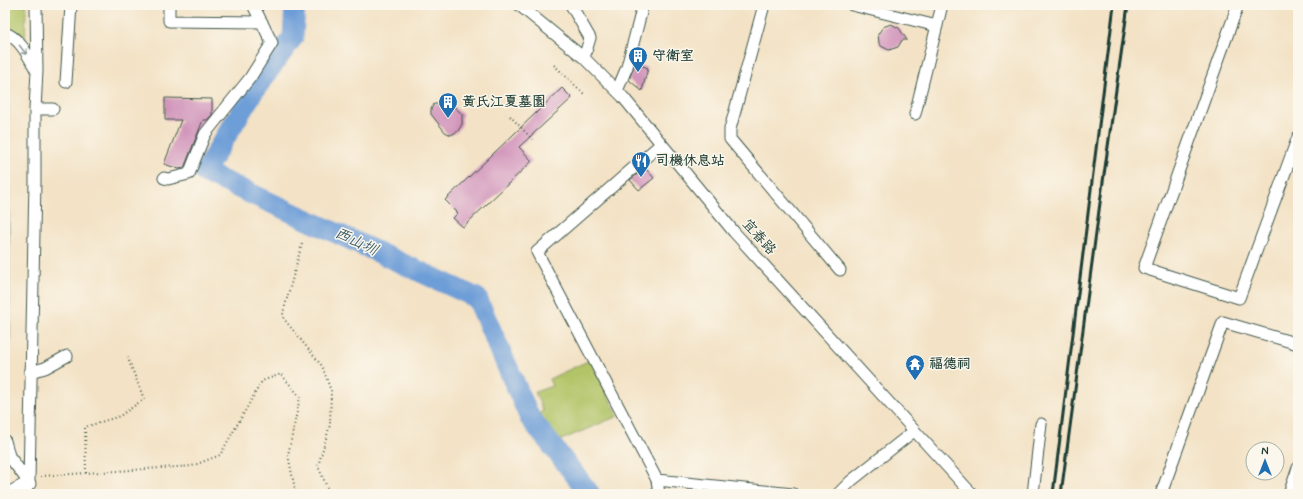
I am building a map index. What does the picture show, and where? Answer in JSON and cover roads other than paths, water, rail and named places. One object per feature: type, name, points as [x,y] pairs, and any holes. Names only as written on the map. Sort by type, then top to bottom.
[{"type":"street","points":[[25,494],[29,482],[35,109],[37,71],[36,5]]},
{"type":"street","points":[[66,82],[72,5]]},
{"type":"street","points":[[170,5],[169,21],[262,22]]},
{"type":"street","points":[[164,178],[168,179],[189,174],[205,134],[250,78],[272,43],[253,5]]},
{"type":"street","name":"宜春路","points":[[519,5],[584,58],[617,91],[734,232],[972,494]]},
{"type":"street","points":[[571,5],[590,38],[584,58]]},
{"type":"street","points":[[617,91],[627,67],[643,5]]},
{"type":"street","points":[[764,5],[730,129],[730,139],[840,270]]},
{"type":"street","points":[[852,5],[937,26]]},
{"type":"street","points":[[915,114],[942,5]]},
{"type":"street","points":[[1238,5],[1144,268],[1239,298],[1298,137]]},
{"type":"street","points":[[5,33],[9,34],[24,50],[37,71]]},
{"type":"street","points":[[35,109],[53,109]]},
{"type":"street","points":[[659,494],[657,480],[537,252],[661,144]]},
{"type":"street","points":[[1161,494],[1223,322],[1298,344]]},
{"type":"street","points":[[30,372],[45,368],[67,356]]},
{"type":"street","points":[[1033,494],[1041,424]]},
{"type":"street","points":[[838,494],[851,481],[914,431]]},
{"type":"street","points":[[5,442],[9,456],[29,482],[33,494]]},
{"type":"street","points":[[1288,494],[1298,468]]},
{"type":"street","points":[[657,480],[793,494]]},
{"type":"street","points":[[6,494],[29,482]]},
{"type":"waterway","name":"西山圳","points":[[295,5],[293,37],[253,92],[204,172],[477,298],[530,418],[590,494]]},
{"type":"railway","points":[[1053,494],[1114,5]]},
{"type":"railway","points":[[1061,494],[1128,5]]},
{"type":"place","name":"守衛室","points":[[638,73]]},
{"type":"place","name":"黃氏江夏墓園","points":[[448,119]]},
{"type":"place","name":"司機休息站","points":[[641,178]]},
{"type":"place","name":"福德祠","points":[[915,381]]}]
